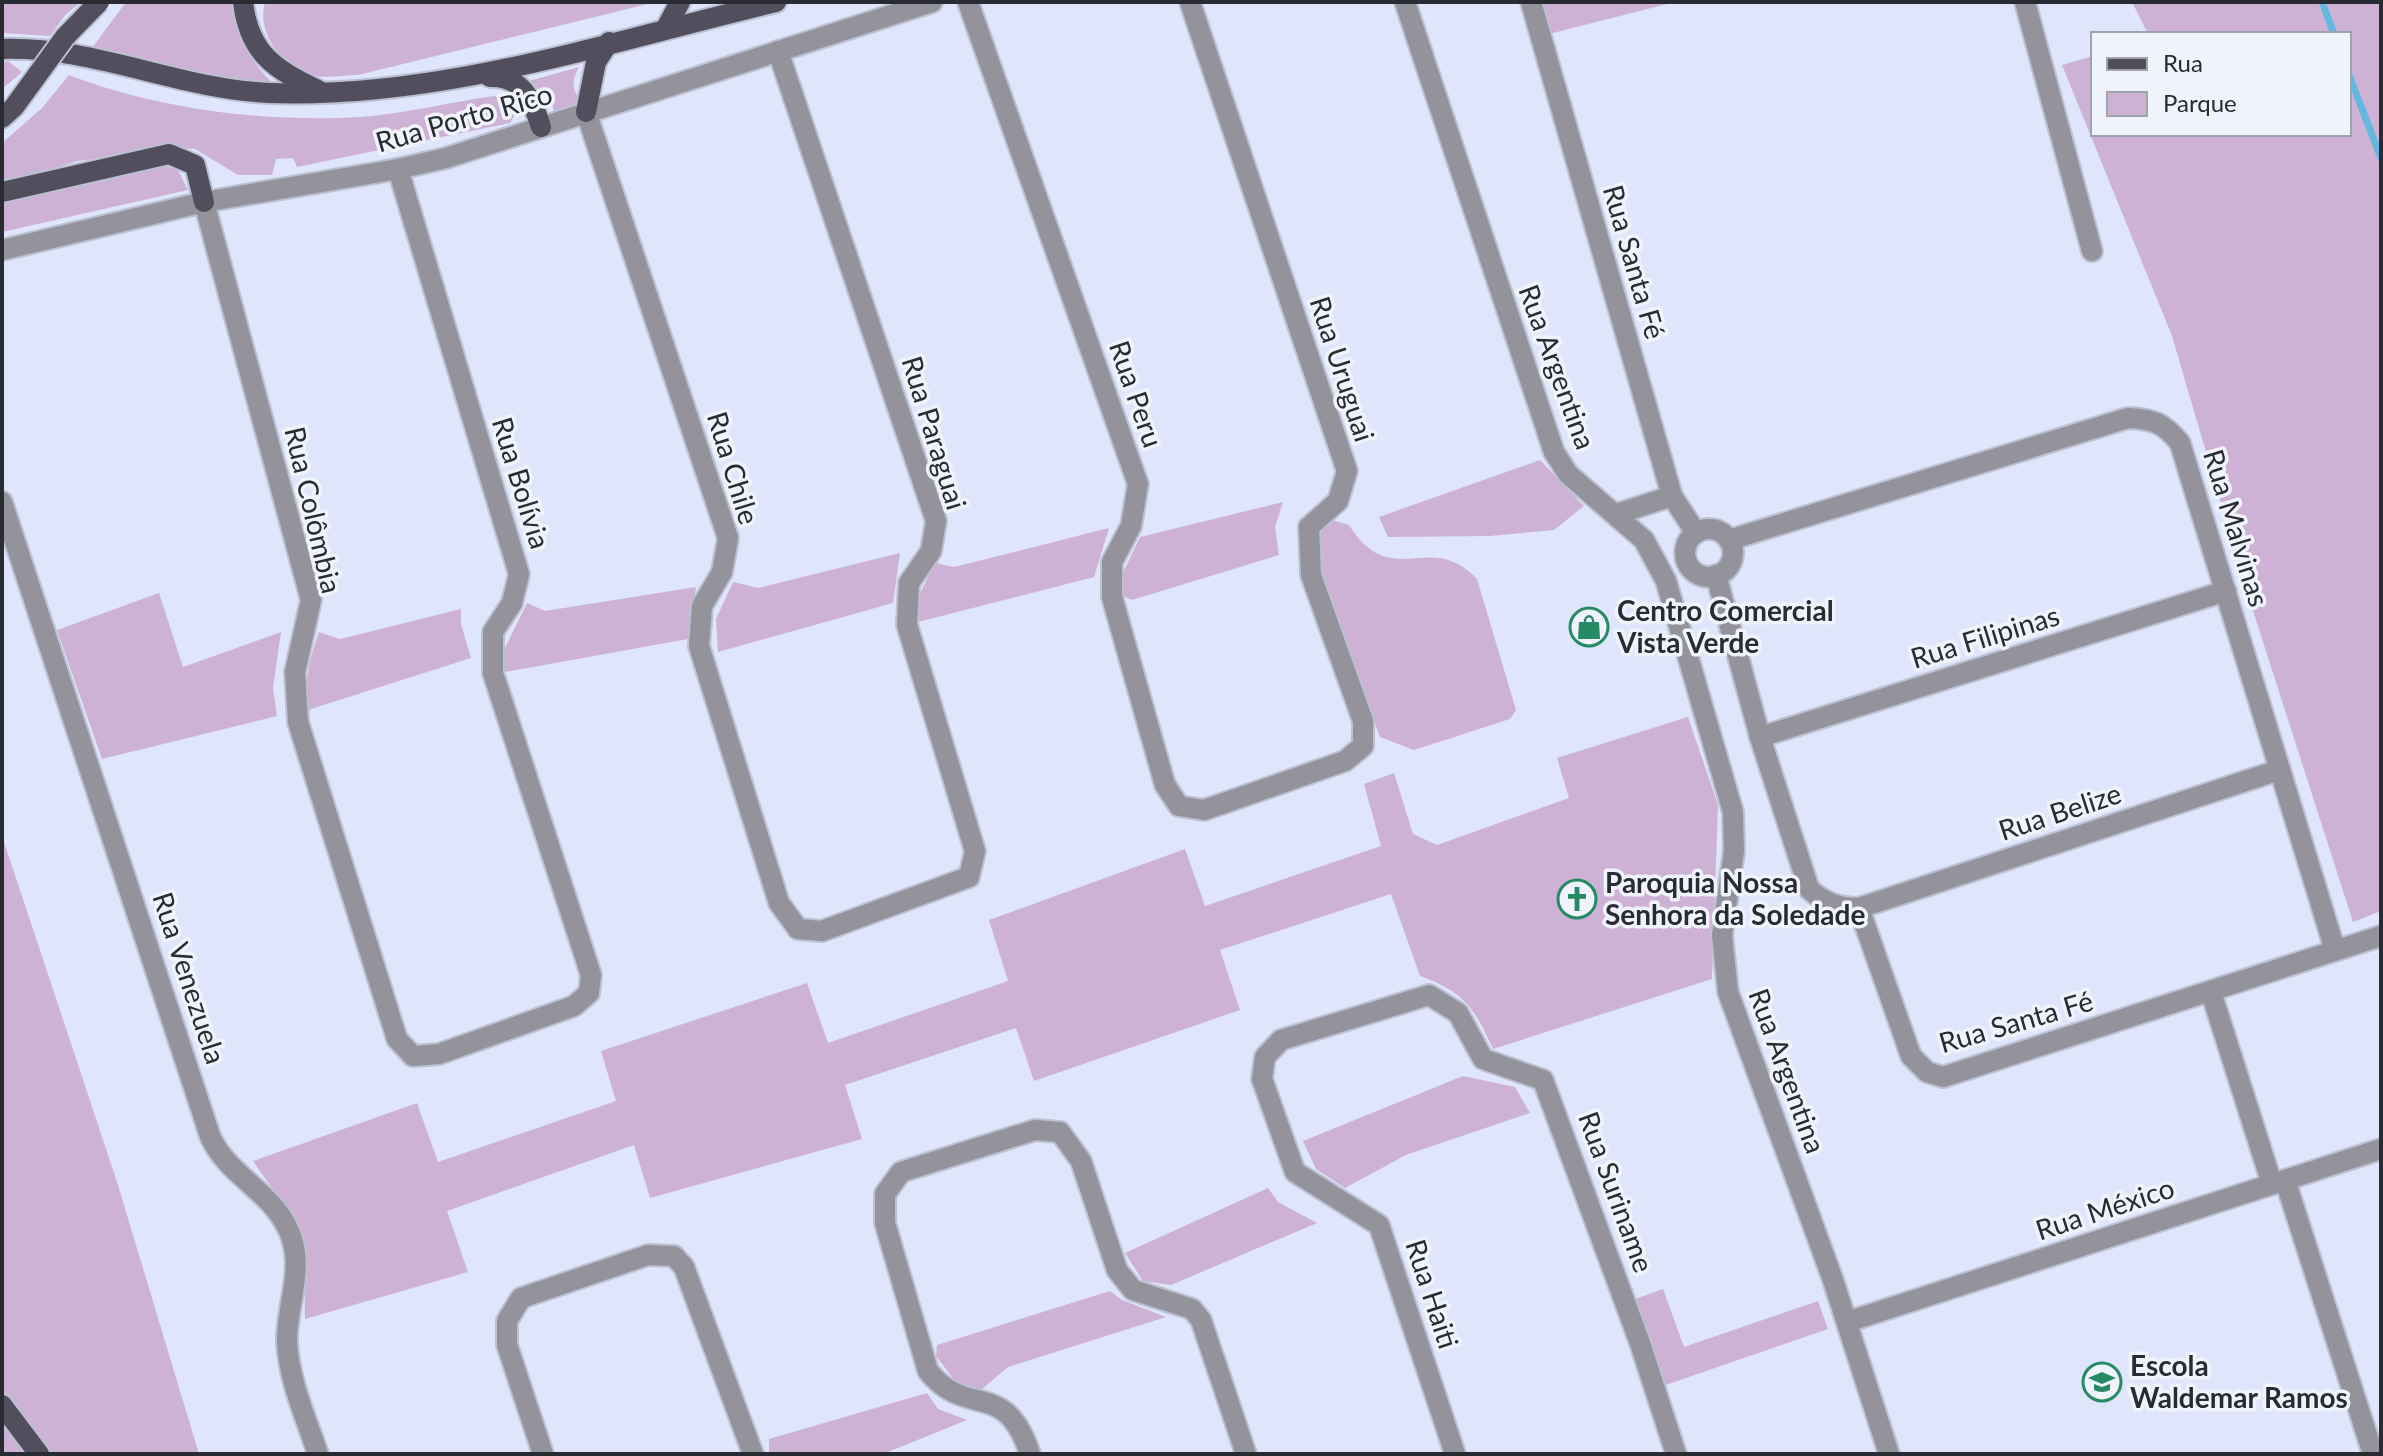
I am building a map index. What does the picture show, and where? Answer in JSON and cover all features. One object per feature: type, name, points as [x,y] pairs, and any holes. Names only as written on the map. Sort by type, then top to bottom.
[{"type":"main road","points":[[8,112],[65,37],[99,2]]},
{"type":"main road","points":[[243,2],[247,29],[261,53],[279,71],[325,94]]},
{"type":"main road","points":[[666,28],[680,2]]},
{"type":"main road","points":[[462,79],[776,2]]},
{"type":"main road","points":[[586,112],[596,62],[609,42]]},
{"type":"main road","points":[[2,49],[72,52],[213,88],[325,94],[496,77],[514,81],[533,101],[541,127]]},
{"type":"main road","points":[[2,192],[169,154],[195,165],[204,202]]},
{"type":"main road","points":[[2,1405],[39,1454]]},
{"type":"street","name":"Rua Porto Rico","points":[[2,250],[204,202],[398,169],[541,127],[932,2]]},
{"type":"street","name":"Rua Peru","points":[[968,2],[1138,484],[1131,526],[1112,562],[1112,597],[1165,785],[1179,806],[1204,810],[1345,761],[1363,746]]},
{"type":"street","name":"Rua Uruguai","points":[[1190,2],[1347,471],[1338,501],[1309,527],[1311,575],[1363,721],[1363,746]]},
{"type":"street","name":"Rua Argentina","points":[[1405,2],[1550,441],[1568,474],[1644,540],[1666,581],[1733,812],[1734,851],[1722,935],[1728,992],[1847,1322],[1889,1454]]},
{"type":"street","name":"Rua Santa Fé","points":[[1531,2],[1672,496],[1696,533]]},
{"type":"street","points":[[2025,2],[2092,251]]},
{"type":"street","name":"Rua Paraguai","points":[[778,51],[936,521],[931,551],[909,583],[907,625],[975,851],[969,877],[822,931],[798,929]]},
{"type":"street","name":"Rua Chile","points":[[586,112],[728,538],[722,572],[702,606],[699,646],[779,903],[798,929]]},
{"type":"street","name":"Rua Bolívia","points":[[398,169],[519,574],[512,603],[493,632],[493,673],[591,975],[589,993],[574,1006],[439,1054],[413,1056]]},
{"type":"street","name":"Rua Colômbia","points":[[204,202],[311,600],[295,672],[298,722],[397,1039],[413,1056]]},
{"type":"street","name":"Rua Malvinas","points":[[1729,540],[2128,418],[2151,419],[2167,426],[2180,443],[2335,950]]},
{"type":"street","points":[[1617,514],[1672,496]]},
{"type":"street","name":"Rua Venezuela","points":[[2,502],[210,1136],[222,1158],[276,1208],[292,1241],[295,1278],[289,1317],[288,1359],[318,1454]]},
{"type":"street","points":[[1710,529],[1729,540],[1731,561],[1716,575],[1701,575],[1688,566],[1686,544],[1696,533],[1710,529]]},
{"type":"street","points":[[1666,581],[1688,566]]},
{"type":"street","points":[[1716,575],[1760,737],[1809,889],[1823,901],[1839,908],[1859,908]]},
{"type":"street","name":"Rua Filipinas","points":[[1760,737],[2226,591]]},
{"type":"street","name":"Rua Belize","points":[[1859,908],[2279,770]]},
{"type":"street","name":"Rua Santa Fé","points":[[1859,908],[1911,1056],[1927,1072],[1943,1077],[2381,936]]},
{"type":"street","points":[[2211,992],[2373,1454]]},
{"type":"street","name":"Rua Haiti","points":[[1443,1000],[1429,995],[1281,1040],[1265,1057],[1262,1079],[1295,1172],[1379,1225],[1455,1454]]},
{"type":"street","name":"Rua Suriname","points":[[1443,1000],[1458,1013],[1483,1059],[1543,1080],[1552,1097],[1676,1454]]},
{"type":"street","points":[[1030,1454],[1022,1430],[1007,1411],[943,1390],[928,1371],[885,1223],[885,1194],[901,1172],[1035,1130],[1060,1132],[1081,1161],[1117,1270],[1133,1290],[1192,1309],[1201,1320],[1246,1454]]},
{"type":"street","name":"Rua México","points":[[1847,1322],[2381,1149]]},
{"type":"street","points":[[543,1454],[507,1345],[507,1321],[521,1298],[648,1255],[674,1256],[684,1267],[753,1454]]},
{"type":"green space","points":[[2,2],[81,2],[66,14],[50,36],[2,33]]},
{"type":"green space","points":[[126,2],[234,2],[242,39],[261,71],[280,88],[267,89],[89,52]]},
{"type":"green space","points":[[265,2],[656,2],[358,75],[329,77],[302,71],[274,48],[264,26]]},
{"type":"green space","points":[[1534,2],[1675,2],[1541,36]]},
{"type":"green space","points":[[2132,2],[2381,2],[2381,911],[2353,922],[2247,592],[2172,336],[2062,65],[2091,57],[2091,136],[2351,136],[2351,32],[2147,32]]},
{"type":"green space","points":[[8,61],[22,72],[2,89],[2,63]]},
{"type":"green space","points":[[579,67],[574,85],[581,102],[554,112],[551,101],[529,81]]},
{"type":"green space","points":[[69,75],[175,105],[288,118],[360,117],[494,96],[512,99],[519,108],[510,123],[297,167],[293,158],[276,159],[272,175],[238,175],[195,149],[173,148],[78,161],[2,184],[2,143],[42,108]]},
{"type":"green space","points":[[162,165],[178,170],[188,190],[2,232],[2,201]]},
{"type":"green space","points":[[1540,460],[1584,506],[1554,530],[1490,536],[1388,537],[1379,517]]},
{"type":"green space","points":[[1283,502],[1275,527],[1279,555],[1132,600],[1123,596],[1120,579],[1140,537]]},
{"type":"green space","points":[[1332,520],[1349,525],[1365,545],[1380,555],[1396,559],[1443,559],[1459,565],[1477,579],[1516,710],[1510,719],[1414,750],[1380,737],[1316,564],[1316,535]]},
{"type":"green space","points":[[1109,528],[1094,577],[918,622],[918,597],[935,563],[954,567]]},
{"type":"green space","points":[[900,553],[893,603],[718,652],[716,619],[733,582],[758,588]]},
{"type":"green space","points":[[696,587],[688,639],[505,672],[503,652],[527,603],[545,611]]},
{"type":"green space","points":[[159,593],[183,667],[281,632],[273,688],[277,716],[102,759],[57,630]]},
{"type":"green space","points":[[461,609],[461,624],[471,658],[308,710],[308,671],[319,632],[340,639]]},
{"type":"green space","points":[[1688,717],[1718,805],[1712,979],[1493,1049],[1480,1022],[1466,1003],[1447,988],[1420,976],[1391,894],[1220,950],[1240,1010],[1034,1081],[1016,1028],[845,1085],[862,1139],[650,1198],[634,1145],[447,1211],[468,1272],[305,1319],[304,1255],[281,1201],[253,1161],[417,1103],[438,1162],[616,1101],[601,1051],[807,983],[828,1043],[1008,981],[989,920],[1185,849],[1205,906],[1381,846],[1364,784],[1394,773],[1413,834],[1437,845],[1569,798],[1557,758]]},
{"type":"green space","points":[[2,836],[117,1182],[199,1454],[2,1454]]},
{"type":"green space","points":[[1463,1076],[1515,1087],[1530,1113],[1406,1155],[1345,1188],[1316,1169],[1303,1141]]},
{"type":"green space","points":[[1268,1188],[1278,1202],[1317,1223],[1171,1285],[1143,1281],[1125,1253]]},
{"type":"green space","points":[[1663,1289],[1684,1347],[1818,1301],[1828,1329],[1660,1387],[1630,1301]]},
{"type":"green space","points":[[1110,1291],[1122,1300],[1166,1317],[1008,1367],[981,1390],[955,1381],[936,1356],[937,1345]]},
{"type":"green space","points":[[927,1393],[938,1409],[967,1420],[883,1454],[769,1454],[769,1439]]},
{"type":"waterway","points":[[2322,2],[2333,32]]},
{"type":"waterway","points":[[2351,80],[2381,158]]},
{"type":"place","name":"Centro Comercial Vista Verde","points":[[1589,627]]},
{"type":"place","name":"Paroquia Nossa Senhora da Soledade","points":[[1577,899]]},
{"type":"place","name":"Escola Waldemar Ramos","points":[[2102,1382]]}]
